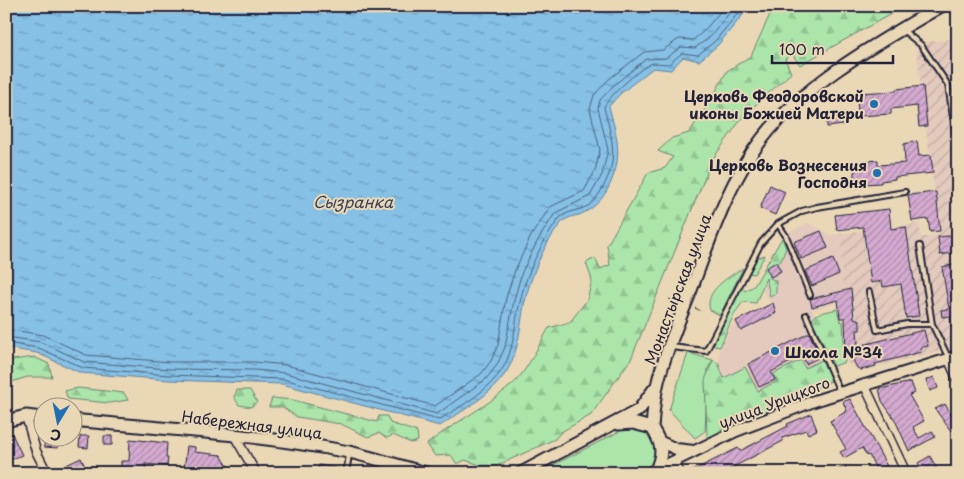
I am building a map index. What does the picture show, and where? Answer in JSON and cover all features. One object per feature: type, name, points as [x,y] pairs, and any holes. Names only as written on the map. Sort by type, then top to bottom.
[{"type":"main road","name":"Монастырская улица","points":[[657,385],[708,242],[740,172],[762,139],[786,111],[826,79],[941,6]]},
{"type":"main road","name":"улица Урицкого","points":[[653,471],[749,426],[864,384],[953,358]]},
{"type":"main road","points":[[521,473],[638,410],[657,385]]},
{"type":"main road","points":[[657,385],[652,428],[661,442],[676,449],[695,451]]},
{"type":"main road","points":[[6,421],[26,416],[32,417]]},
{"type":"main road","name":"Набережная улица","points":[[82,421],[234,435],[349,452],[425,473]]},
{"type":"main road","points":[[614,424],[634,423],[652,428]]},
{"type":"main road","points":[[653,471],[660,458],[661,442]]},
{"type":"street","points":[[953,358],[958,379]]},
{"type":"street","points":[[864,384],[906,473]]},
{"type":"street","points":[[26,416],[36,451],[47,473]]},
{"type":"street","points":[[234,435],[256,473]]},
{"type":"street","points":[[674,462],[680,473]]},
{"type":"lane","points":[[902,29],[921,45],[948,85],[958,149]]},
{"type":"lane","points":[[670,347],[706,351],[761,243],[778,224],[802,211],[817,206],[904,192]]},
{"type":"lane","points":[[778,224],[786,236],[810,295]]},
{"type":"lane","points":[[920,246],[932,324],[953,358]]},
{"type":"lane","points":[[869,292],[877,330],[907,324],[932,324]]},
{"type":"lane","points":[[806,315],[840,392]]},
{"type":"lane","points":[[346,473],[349,452]]},
{"type":"shaded area","points":[[958,38],[958,347],[861,370],[847,363],[845,319],[840,318],[837,291],[843,290],[840,234],[919,223],[921,238],[940,234],[916,48],[927,42]]},
{"type":"shaded area","name":"Школа №34","points":[[807,223],[831,235],[840,234],[843,290],[839,302],[812,310],[838,367],[745,414],[718,365],[720,347],[734,323],[771,304],[758,282],[781,242],[790,232]]},
{"type":"green space","points":[[785,6],[905,6],[800,65],[792,54],[785,59],[791,73],[744,115],[712,160],[631,359],[591,415],[561,432],[555,439],[496,466],[480,465],[465,460],[457,464],[451,455],[435,456],[427,444],[506,390],[525,369],[549,328],[570,322],[587,300],[592,280],[586,263],[595,258],[600,269],[610,265],[607,245],[648,173],[665,168],[673,157],[658,151],[672,138],[689,133],[711,100],[727,71],[751,56],[772,10]]},
{"type":"green space","points":[[782,238],[786,248],[781,261],[769,268],[770,278],[776,281],[776,293],[770,296],[766,278],[756,303],[743,302],[734,314],[720,347],[711,345],[713,333],[724,321],[724,311],[740,285],[745,291],[754,286]]},
{"type":"green space","points":[[765,255],[754,274],[749,273],[754,259]]},
{"type":"green space","points":[[743,268],[720,315],[710,310],[709,303],[714,290]]},
{"type":"green space","points":[[837,309],[840,321],[843,322],[845,362],[834,366],[812,320],[817,314]]},
{"type":"green space","points":[[688,353],[713,360],[708,368],[705,431],[695,438],[669,410]]},
{"type":"green space","points":[[34,357],[49,364],[52,377],[27,377],[6,384],[6,361]]},
{"type":"green space","points":[[713,360],[718,363],[724,378],[745,367],[758,391],[777,381],[773,374],[801,360],[805,368],[822,360],[832,376],[831,381],[712,438],[707,437],[705,380]]},
{"type":"green space","points":[[78,388],[124,393],[128,400],[109,403],[82,400],[82,396],[67,396],[65,391]]},
{"type":"green space","points":[[237,390],[250,390],[257,402],[251,407],[239,405],[234,397]]},
{"type":"green space","points":[[272,398],[293,400],[377,422],[379,416],[387,416],[390,423],[417,432],[418,441],[411,443],[393,435],[387,438],[379,433],[368,437],[341,424],[297,417],[282,407],[269,407]]},
{"type":"green space","points":[[626,428],[646,432],[652,437],[657,448],[651,467],[640,473],[538,473]]},
{"type":"water","name":"Сызранка","points":[[6,6],[750,6],[718,45],[699,61],[683,57],[671,70],[653,68],[621,93],[609,106],[618,150],[616,168],[608,189],[591,208],[562,222],[549,240],[538,261],[530,284],[524,305],[517,347],[511,363],[501,380],[485,395],[440,426],[282,384],[169,380],[81,373],[37,353],[6,348]]},
{"type":"building","points":[[923,86],[927,126],[919,127],[917,106],[891,109],[891,114],[858,116],[857,93],[896,91],[896,89]]},
{"type":"building","points":[[842,118],[843,125],[827,127],[827,120]]},
{"type":"building","points":[[917,141],[919,156],[931,155],[933,173],[895,177],[895,179],[881,181],[881,183],[864,184],[854,177],[854,172],[858,168],[864,167],[864,161],[878,160],[878,165],[905,163],[904,144]]},
{"type":"building","points":[[770,185],[785,192],[775,215],[760,208]]},
{"type":"building","points":[[936,192],[940,231],[930,232],[928,219],[912,221],[908,195]]},
{"type":"building","points":[[889,209],[891,229],[906,227],[919,316],[906,318],[901,284],[883,287],[882,281],[871,283],[863,227],[837,230],[835,215]]},
{"type":"building","points":[[821,231],[828,248],[801,259],[794,242]]},
{"type":"building","points":[[958,235],[958,252],[940,255],[938,237]]},
{"type":"building","points":[[833,259],[839,274],[812,286],[805,271]]},
{"type":"building","points":[[776,262],[781,271],[771,277],[766,268]]},
{"type":"building","points":[[958,264],[958,340],[954,340],[950,316],[942,317],[941,310],[949,309],[942,267]]},
{"type":"building","points":[[851,289],[854,318],[860,320],[860,330],[857,330],[858,346],[924,330],[928,346],[920,348],[921,352],[875,364],[876,366],[861,370],[857,368],[849,352],[846,352],[845,318],[840,318],[838,300],[812,307],[810,299]]},
{"type":"building","points":[[773,303],[776,313],[741,331],[736,321]]},
{"type":"building","points":[[809,333],[820,357],[806,364],[802,356],[771,372],[775,380],[759,387],[748,364]]},
{"type":"building","points":[[934,377],[938,388],[930,391],[926,380]]},
{"type":"building","points":[[911,382],[915,393],[909,395],[924,421],[913,427],[919,438],[932,431],[935,437],[909,451],[895,420],[882,401],[879,389]]},
{"type":"building","points":[[850,399],[887,466],[877,471],[869,455],[867,456],[862,448],[844,458],[840,452],[846,449],[830,421],[847,411],[843,402]]},
{"type":"building","points":[[945,404],[958,426],[951,431],[935,409]]},
{"type":"building","points":[[811,414],[817,430],[808,434],[806,430],[782,438],[783,441],[722,473],[688,473],[738,448],[740,451],[788,426],[787,424]]},
{"type":"building","points":[[12,434],[22,455],[6,462],[6,437]]},
{"type":"building","points":[[82,436],[89,436],[88,448],[79,447],[82,446]]},
{"type":"building","points":[[104,436],[112,436],[112,445],[104,445]]},
{"type":"building","points":[[130,439],[167,443],[167,466],[145,464],[147,473],[121,473],[121,461],[129,461]]},
{"type":"building","points":[[44,446],[58,446],[58,448]]},
{"type":"building","points":[[187,446],[195,447],[195,452],[221,455],[229,468],[219,472],[184,470]]},
{"type":"building","points":[[930,456],[939,473],[923,473],[918,463]]},
{"type":"building","points":[[81,458],[88,473],[63,473],[60,468]]},
{"type":"building","points":[[319,465],[340,469],[339,473],[317,473]]},
{"type":"building","points":[[845,466],[849,473],[830,473]]},
{"type":"place","name":"Церковь Феодоровской иконы Божией Матери","points":[[874,104]]},
{"type":"place","name":"Церковь Вознесения Господня","points":[[877,173]]},
{"type":"place","name":"Школа №34","points":[[775,351]]}]
